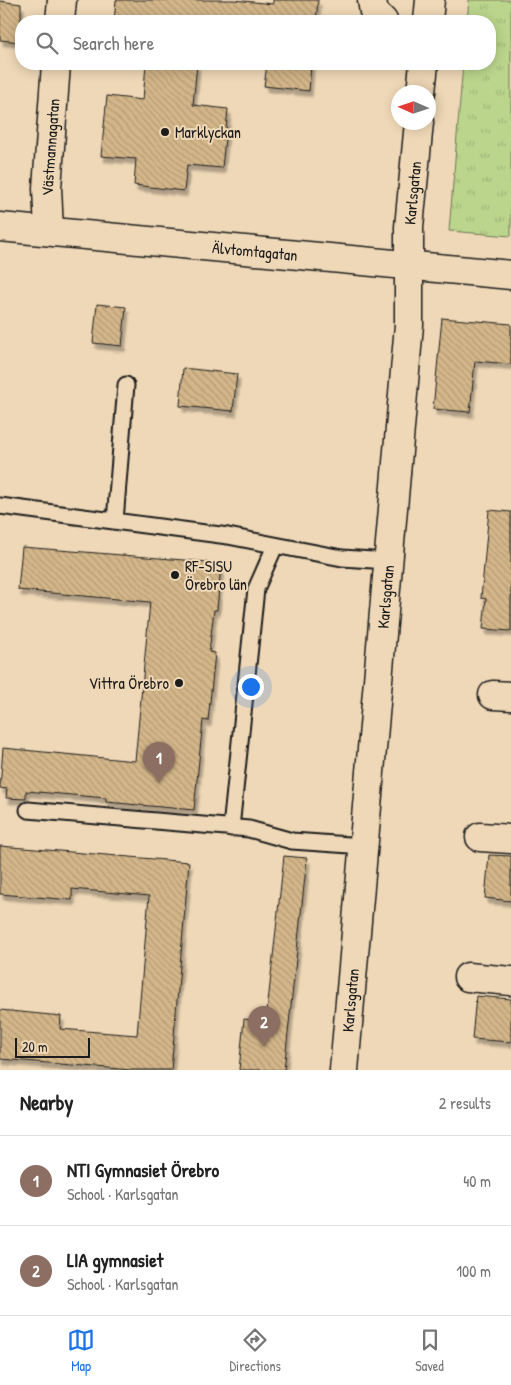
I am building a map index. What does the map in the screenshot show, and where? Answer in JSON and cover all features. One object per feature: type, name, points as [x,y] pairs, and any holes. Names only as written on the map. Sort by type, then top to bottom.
[{"type":"street","points":[[61,15],[62,0]]},
{"type":"street","points":[[372,0],[374,12],[377,15]]},
{"type":"street","points":[[429,15],[430,0]]},
{"type":"street","name":"Västmannagatan","points":[[49,231],[47,188],[56,70]]},
{"type":"street","points":[[422,85],[424,70]]},
{"type":"street","name":"Karlsgatan","points":[[344,1070],[409,325],[408,265],[418,130]]},
{"type":"street","name":"Älvtomtagatan","points":[[0,227],[511,275]]},
{"type":"street","points":[[480,837],[511,839]]},
{"type":"street","points":[[468,977],[511,982]]},
{"type":"lane","points":[[115,521],[126,385]]},
{"type":"lane","points":[[0,506],[228,536],[342,558],[388,561]]},
{"type":"lane","points":[[231,828],[256,589],[275,546]]},
{"type":"lane","points":[[28,810],[249,829],[292,842],[364,846]]},
{"type":"green space","points":[[469,0],[511,0],[511,236],[449,231],[462,70],[496,70],[496,15],[468,15]]},
{"type":"building","points":[[116,0],[234,0],[273,4],[273,0],[318,0],[317,15],[115,15]]},
{"type":"building","points":[[0,1],[21,4],[21,15],[15,15],[15,41],[0,40]]},
{"type":"building","name":"Marklyckan","points":[[146,70],[196,70],[193,105],[228,109],[222,168],[187,165],[184,191],[134,185],[136,159],[101,156],[107,96],[143,100]]},
{"type":"building","name":"Marklyckan","points":[[266,70],[311,70],[309,91],[264,86]]},
{"type":"building","points":[[97,304],[126,307],[122,346],[93,343]]},
{"type":"building","points":[[442,318],[511,324],[511,364],[475,361],[470,412],[433,409]]},
{"type":"building","points":[[183,368],[237,374],[233,411],[180,406]]},
{"type":"building","points":[[489,510],[511,512],[511,631],[483,629],[486,599],[481,598]]},
{"type":"building","points":[[22,547],[221,563],[217,610],[214,610],[209,652],[215,653],[208,721],[203,720],[194,810],[106,802],[106,798],[26,791],[26,799],[6,798],[7,789],[0,788],[3,748],[135,761],[150,602],[18,590]]},
{"type":"building","points":[[0,846],[189,862],[171,1070],[132,1070],[0,1059],[0,1010],[61,1016],[60,1029],[137,1035],[149,896],[72,889],[72,900],[0,894]]},
{"type":"building","points":[[489,855],[511,856],[511,901],[485,898]]},
{"type":"building","points":[[284,856],[307,858],[284,1070],[239,1070],[244,1019],[266,1021]]},
{"type":"building","points":[[476,996],[511,999],[511,1042],[472,1039]]},
{"type":"place","name":"Marklyckan","points":[[165,132]]},
{"type":"place","name":"RF-SISU Örebro län","points":[[175,575]]},
{"type":"place","name":"Vittra Örebro","points":[[179,683]]},
{"type":"place","name":"NTI Gymnasiet Örebro","points":[[159,783]]},
{"type":"place","name":"LIA gymnasiet","points":[[264,1047]]}]
